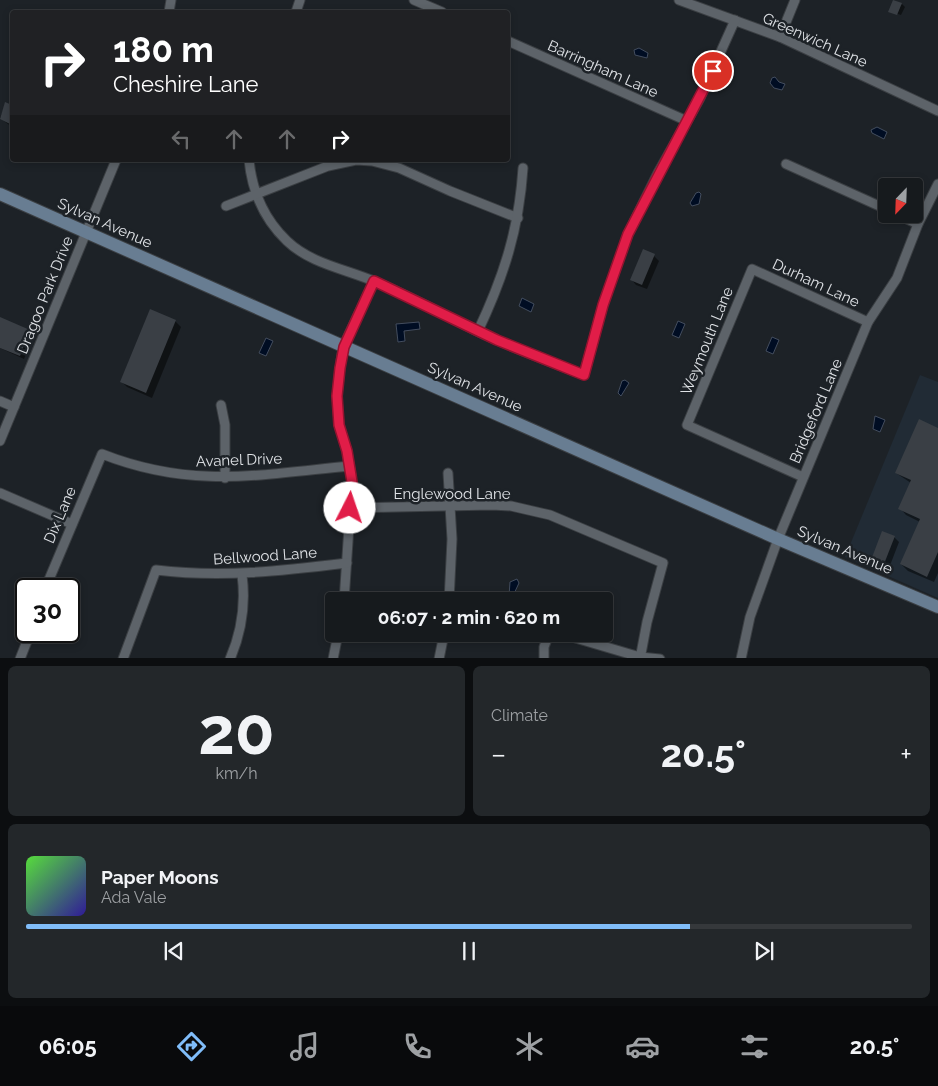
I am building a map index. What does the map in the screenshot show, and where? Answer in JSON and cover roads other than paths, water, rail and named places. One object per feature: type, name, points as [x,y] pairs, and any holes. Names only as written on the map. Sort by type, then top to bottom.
[{"type":"main road","name":"Sylvan Avenue","points":[[0,194],[778,539],[938,607]]},
{"type":"street","points":[[414,0],[437,10]]},
{"type":"street","name":"Greenwich Lane","points":[[679,0],[780,38],[938,110]]},
{"type":"street","points":[[780,38],[795,0]]},
{"type":"street","points":[[249,162],[256,194],[276,229],[298,250],[312,259],[374,281],[478,331],[584,375],[603,305],[628,234],[713,71],[735,20]]},
{"type":"street","name":"Barringham Lane","points":[[510,42],[687,121]]},
{"type":"street","name":"Dragoo Park Drive","points":[[0,441],[115,162]]},
{"type":"street","points":[[226,206],[342,162]]},
{"type":"street","points":[[387,162],[518,218]]},
{"type":"street","points":[[786,164],[878,205]]},
{"type":"street","points":[[478,331],[506,266],[518,218],[523,168]]},
{"type":"street","name":"Bridgeford Lane","points":[[741,658],[750,617],[778,539],[868,322],[898,278],[918,224],[938,184]]},
{"type":"street","name":"Durham Lane","points":[[752,269],[868,322]]},
{"type":"street","name":"Weymouth Lane","points":[[752,269],[687,425],[804,476]]},
{"type":"street","points":[[345,592],[352,482],[339,425],[337,396],[344,347],[374,281]]},
{"type":"street","points":[[0,400],[14,407]]},
{"type":"street","points":[[221,405],[225,425],[226,478]]},
{"type":"street","name":"Avanel Drive","points":[[102,454],[165,473],[226,478],[349,466]]},
{"type":"street","name":"Dix Lane","points":[[50,578],[102,454]]},
{"type":"street","points":[[448,473],[452,539],[449,592]]},
{"type":"street","points":[[0,494],[72,524]]},
{"type":"street","name":"Englewood Lane","points":[[350,508],[492,505],[531,510],[550,515],[663,563],[647,622],[640,658]]},
{"type":"street","name":"Bellwood Lane","points":[[123,658],[156,570],[189,574],[242,575],[347,563]]},
{"type":"street","points":[[230,658],[243,619],[244,591],[242,575]]},
{"type":"street","points":[[333,658],[336,642]]},
{"type":"street","points":[[439,658],[442,642]]},
{"type":"street","points":[[544,658],[546,642]]},
{"type":"street","points":[[588,642],[640,658],[660,658]]},
{"type":"street","points":[[20,658],[26,643]]},
{"type":"water","points":[[639,48],[648,53],[647,58],[635,55],[634,50]]},
{"type":"water","points":[[775,77],[779,82],[785,84],[782,90],[774,88],[770,83],[772,78]]},
{"type":"water","points":[[877,127],[887,132],[884,139],[872,133],[871,130]]},
{"type":"water","points":[[699,192],[701,194],[699,204],[692,206],[690,203],[696,193]]},
{"type":"water","points":[[522,298],[534,304],[531,312],[519,306]]},
{"type":"water","points":[[678,321],[685,324],[679,338],[672,335]]},
{"type":"water","points":[[419,322],[420,329],[404,331],[405,341],[398,342],[396,324]]},
{"type":"water","points":[[772,337],[779,340],[773,354],[766,351]]},
{"type":"water","points":[[266,338],[273,341],[266,356],[259,353]]},
{"type":"water","points":[[625,380],[629,383],[621,396],[618,393],[622,381]]},
{"type":"water","points":[[875,416],[885,420],[880,432],[873,429]]},
{"type":"water","points":[[517,579],[519,583],[515,592],[509,592],[510,582]]}]
